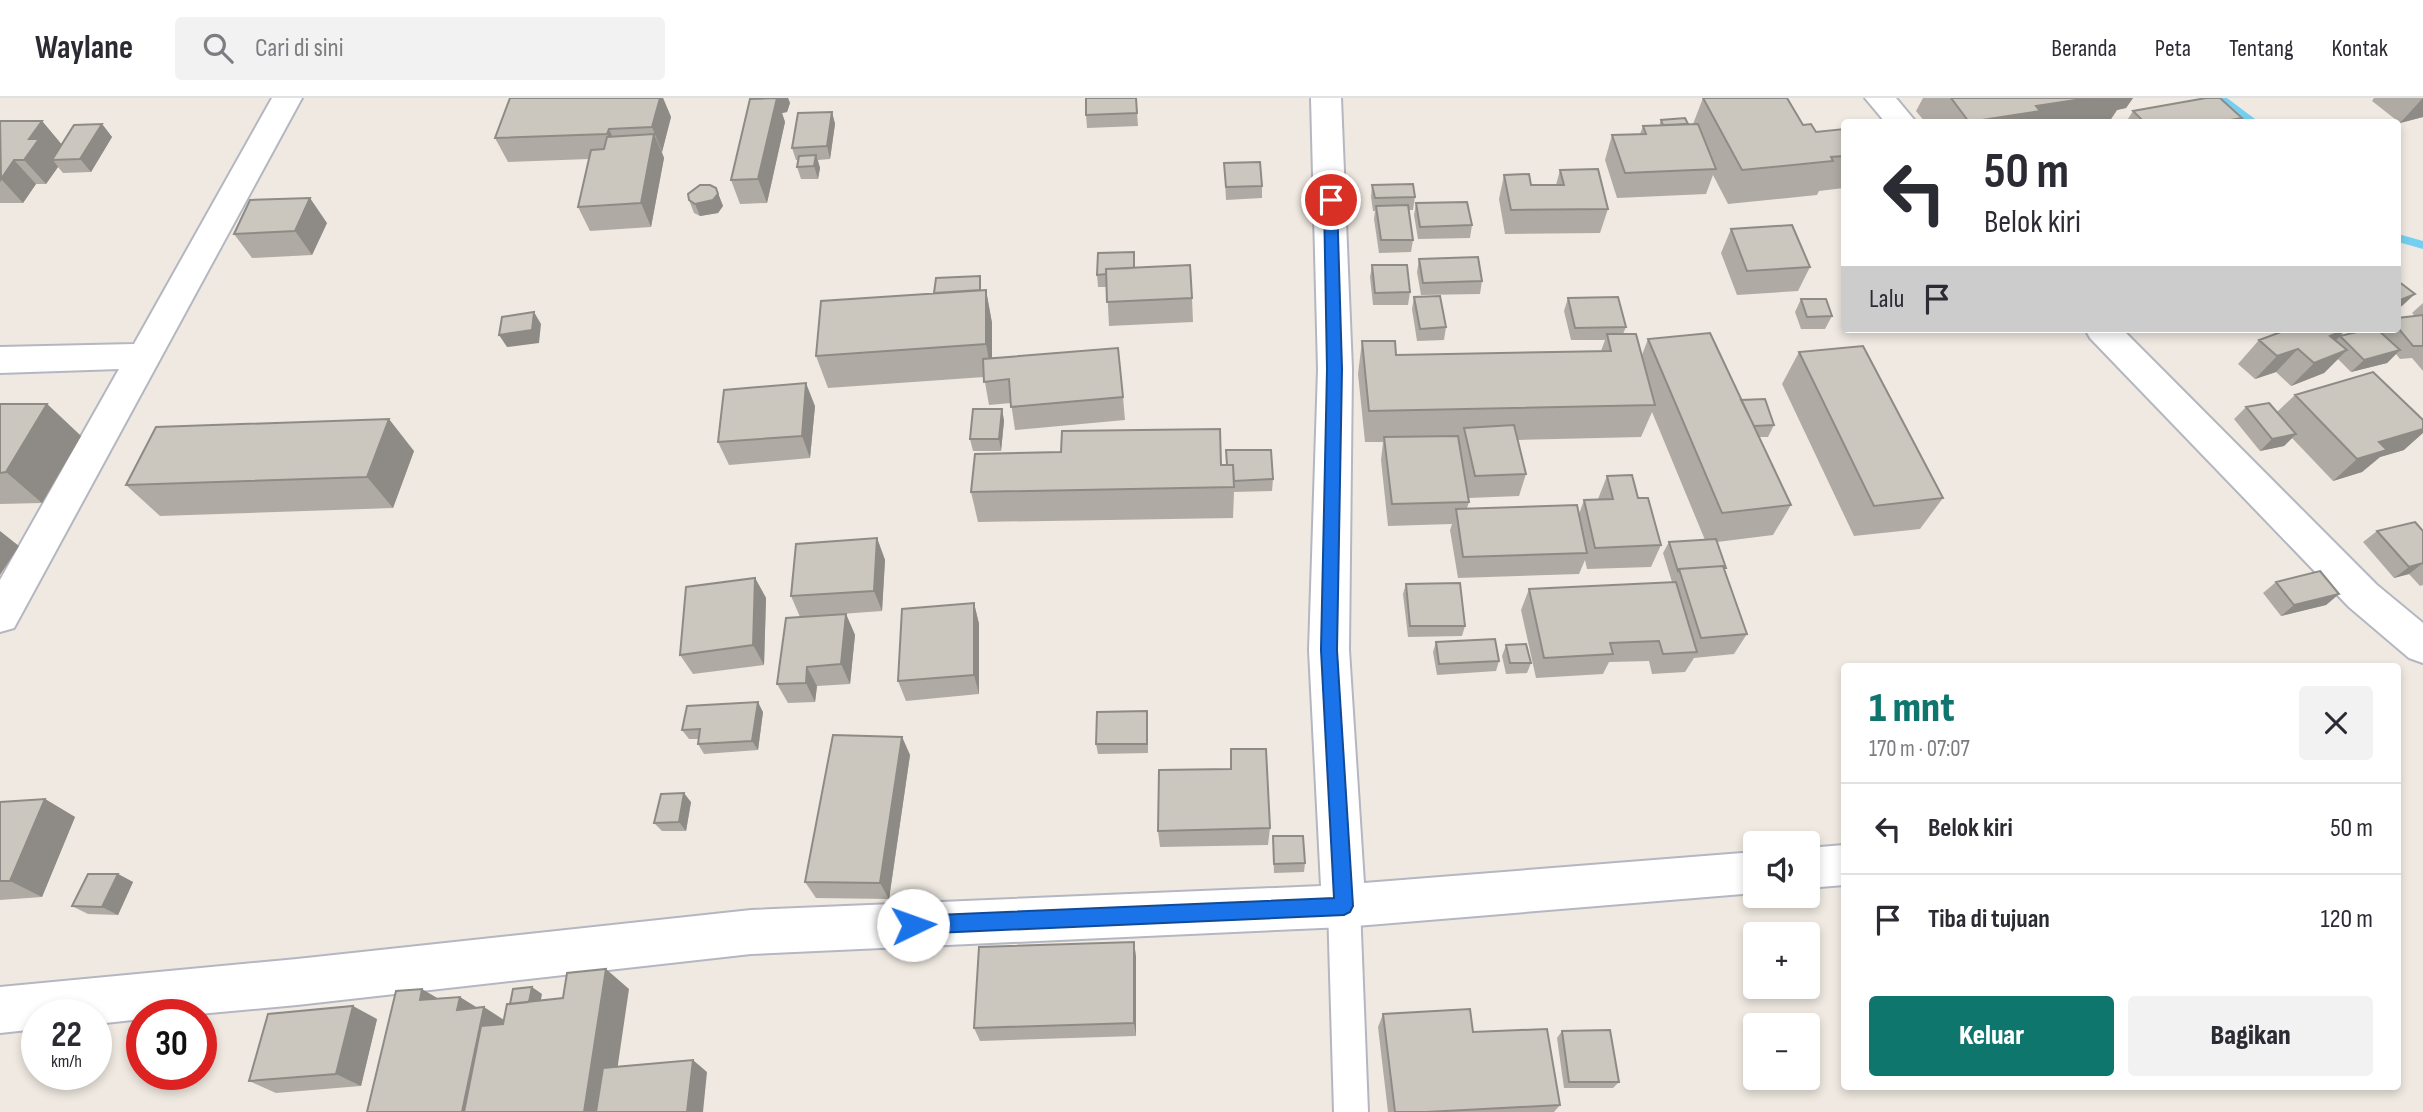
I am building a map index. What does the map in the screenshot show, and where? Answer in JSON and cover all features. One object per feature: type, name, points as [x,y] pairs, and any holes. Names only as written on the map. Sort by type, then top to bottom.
[{"type":"street","points":[[0,616],[287,98]]},
{"type":"street","points":[[1326,98],[1335,356],[1329,650],[1344,906]]},
{"type":"street","points":[[1880,98],[1898,119]]},
{"type":"street","points":[[2106,333],[2363,596],[2423,646]]},
{"type":"street","points":[[0,360],[144,356]]},
{"type":"street","points":[[1820,867],[1841,865]]},
{"type":"street","points":[[0,1010],[297,982],[751,932],[1344,906],[1743,874]]},
{"type":"lane","points":[[1344,906],[1351,1112]]},
{"type":"building","points":[[510,98],[660,98],[652,127],[609,129],[607,134],[495,138]]},
{"type":"building","points":[[777,98],[758,179],[731,180],[750,99]]},
{"type":"building","points":[[1086,98],[1136,98],[1137,113],[1086,115]]},
{"type":"building","points":[[1703,98],[1787,98],[1803,125],[1811,124],[1816,132],[1841,129],[1841,156],[1831,157],[1833,161],[1742,170]]},
{"type":"building","points":[[1951,98],[2089,98],[2036,106],[2040,111],[1988,119],[1967,119]]},
{"type":"building","points":[[2220,98],[2242,118],[2141,119],[2133,111]]},
{"type":"building","points":[[832,112],[827,146],[792,148],[798,113]]},
{"type":"building","points":[[1685,118],[1688,124],[1663,125],[1661,120]]},
{"type":"building","points":[[0,121],[42,121],[29,139],[39,139],[24,160],[14,160],[1,179]]},
{"type":"building","points":[[102,124],[80,159],[52,160],[74,125]]},
{"type":"building","points":[[1698,124],[1716,169],[1625,173],[1612,135],[1646,134],[1643,126]]},
{"type":"building","points":[[654,134],[641,203],[578,207],[591,150],[604,149],[607,137]]},
{"type":"building","points":[[816,155],[814,166],[797,167],[799,156]]},
{"type":"building","points":[[1260,162],[1262,186],[1226,187],[1224,163]]},
{"type":"building","points":[[1598,169],[1608,209],[1511,210],[1504,175],[1529,174],[1531,185],[1564,185],[1560,170]]},
{"type":"building","points":[[1413,184],[1415,197],[1375,198],[1372,185]]},
{"type":"building","points":[[700,185],[716,188],[718,194],[713,200],[695,204],[689,200],[688,194]]},
{"type":"building","points":[[310,198],[295,231],[234,234],[250,200]]},
{"type":"building","points":[[1467,202],[1472,225],[1420,227],[1416,203]]},
{"type":"building","points":[[1408,205],[1413,240],[1381,240],[1376,206]]},
{"type":"building","points":[[1792,225],[1810,267],[1747,271],[1731,229]]},
{"type":"building","points":[[1134,252],[1134,268],[1106,269],[1106,274],[1097,275],[1098,253]]},
{"type":"building","points":[[1478,257],[1482,281],[1423,283],[1419,259]]},
{"type":"building","points":[[1190,265],[1192,298],[1107,302],[1106,269]]},
{"type":"building","points":[[1372,265],[1407,265],[1410,292],[1375,293]]},
{"type":"building","points":[[980,276],[980,290],[934,293],[936,278]]},
{"type":"building","points":[[2401,283],[2415,294],[2401,300]]},
{"type":"building","points":[[986,290],[986,344],[816,356],[821,301]]},
{"type":"building","points":[[1440,296],[1446,327],[1420,329],[1414,297]]},
{"type":"building","points":[[1618,297],[1626,327],[1575,328],[1568,298]]},
{"type":"building","points":[[1801,299],[1826,299],[1832,316],[1807,317]]},
{"type":"building","points":[[534,312],[532,330],[499,335],[502,317]]},
{"type":"building","points":[[2423,315],[2423,346],[2413,346],[2401,332],[2401,318]]},
{"type":"building","points":[[1710,333],[1791,505],[1722,513],[1648,339]]},
{"type":"building","points":[[2278,333],[2337,333],[2330,336],[2347,350],[2314,363],[2298,349],[2277,356],[2259,340]]},
{"type":"building","points":[[2381,333],[2400,350],[2364,360],[2340,336]]},
{"type":"building","points":[[1607,334],[1636,334],[1655,405],[1369,411],[1362,341],[1395,341],[1396,355],[1611,351]]},
{"type":"building","points":[[1863,346],[1943,498],[1874,506],[1799,352]]},
{"type":"building","points":[[1118,348],[1123,397],[1011,407],[1009,379],[984,382],[983,359]]},
{"type":"building","points":[[2373,372],[2423,420],[2423,429],[2379,442],[2387,450],[2357,459],[2295,395]]},
{"type":"building","points":[[806,383],[802,436],[718,442],[724,390]]},
{"type":"building","points":[[1765,399],[1774,425],[1754,426],[1741,400]]},
{"type":"building","points":[[2269,403],[2296,434],[2272,439],[2246,407]]},
{"type":"building","points":[[0,404],[47,404],[6,472],[0,473]]},
{"type":"building","points":[[973,409],[1002,409],[999,439],[970,439]]},
{"type":"building","points":[[389,419],[367,477],[126,485],[156,427]]},
{"type":"building","points":[[1514,425],[1526,474],[1475,476],[1464,428]]},
{"type":"building","points":[[1220,429],[1221,465],[1233,465],[1234,487],[971,492],[975,454],[1061,452],[1062,431]]},
{"type":"building","points":[[1458,436],[1469,502],[1392,504],[1384,437]]},
{"type":"building","points":[[1226,450],[1271,450],[1273,479],[1234,481],[1233,465],[1227,465]]},
{"type":"building","points":[[1632,475],[1638,498],[1648,498],[1661,545],[1595,548],[1584,500],[1613,499],[1607,476]]},
{"type":"building","points":[[1577,505],[1587,553],[1463,557],[1456,509]]},
{"type":"building","points":[[2415,522],[2423,531],[2423,563],[2409,567],[2377,531]]},
{"type":"building","points":[[877,538],[874,591],[791,596],[796,544]]},
{"type":"building","points":[[1716,539],[1726,568],[1723,566],[1678,571],[1669,542]]},
{"type":"building","points":[[1723,566],[1747,634],[1701,638],[1679,569]]},
{"type":"building","points":[[2320,571],[2339,594],[2294,605],[2276,582]]},
{"type":"building","points":[[755,578],[753,645],[680,655],[686,587]]},
{"type":"building","points":[[1676,582],[1697,652],[1663,654],[1659,641],[1610,643],[1613,654],[1544,658],[1529,589]]},
{"type":"building","points":[[1460,583],[1465,626],[1410,626],[1406,584]]},
{"type":"building","points":[[974,603],[974,675],[898,681],[902,609]]},
{"type":"building","points":[[846,614],[841,664],[807,667],[806,683],[777,684],[786,618]]},
{"type":"building","points":[[1495,639],[1499,661],[1439,664],[1436,642]]},
{"type":"building","points":[[1526,644],[1531,663],[1510,663],[1506,645]]},
{"type":"building","points":[[758,702],[752,741],[698,744],[700,729],[682,730],[687,706]]},
{"type":"building","points":[[1147,711],[1147,744],[1096,744],[1097,712]]},
{"type":"building","points":[[833,735],[902,737],[880,883],[805,882]]},
{"type":"building","points":[[1231,749],[1266,749],[1270,828],[1158,831],[1159,770],[1231,769]]},
{"type":"building","points":[[684,793],[679,822],[654,823],[661,794]]},
{"type":"building","points":[[45,799],[10,881],[0,881],[0,802]]},
{"type":"building","points":[[1273,836],[1303,836],[1305,863],[1274,864]]},
{"type":"building","points":[[88,874],[118,874],[102,907],[72,906]]},
{"type":"building","points":[[1134,942],[1134,1023],[974,1028],[979,947]]},
{"type":"building","points":[[606,969],[584,1112],[464,1112],[481,1026],[503,1024],[507,1004],[563,998],[567,973]]},
{"type":"building","points":[[532,987],[529,1002],[510,1004],[513,989]]},
{"type":"building","points":[[422,989],[420,1000],[460,997],[457,1010],[484,1007],[462,1112],[367,1112],[396,991]]},
{"type":"building","points":[[353,1006],[336,1074],[249,1081],[268,1014]]},
{"type":"building","points":[[1470,1009],[1473,1032],[1547,1029],[1560,1105],[1395,1112],[1383,1014]]},
{"type":"building","points":[[1610,1030],[1619,1082],[1569,1082],[1562,1031]]},
{"type":"building","points":[[693,1060],[687,1112],[596,1112],[603,1068]]},
{"type":"waterway","points":[[2220,98],[2250,119]]},
{"type":"waterway","points":[[2401,239],[2423,245]]},
{"type":"route","points":[[913,925],[1344,906],[1329,650],[1335,369],[1331,200]]}]
